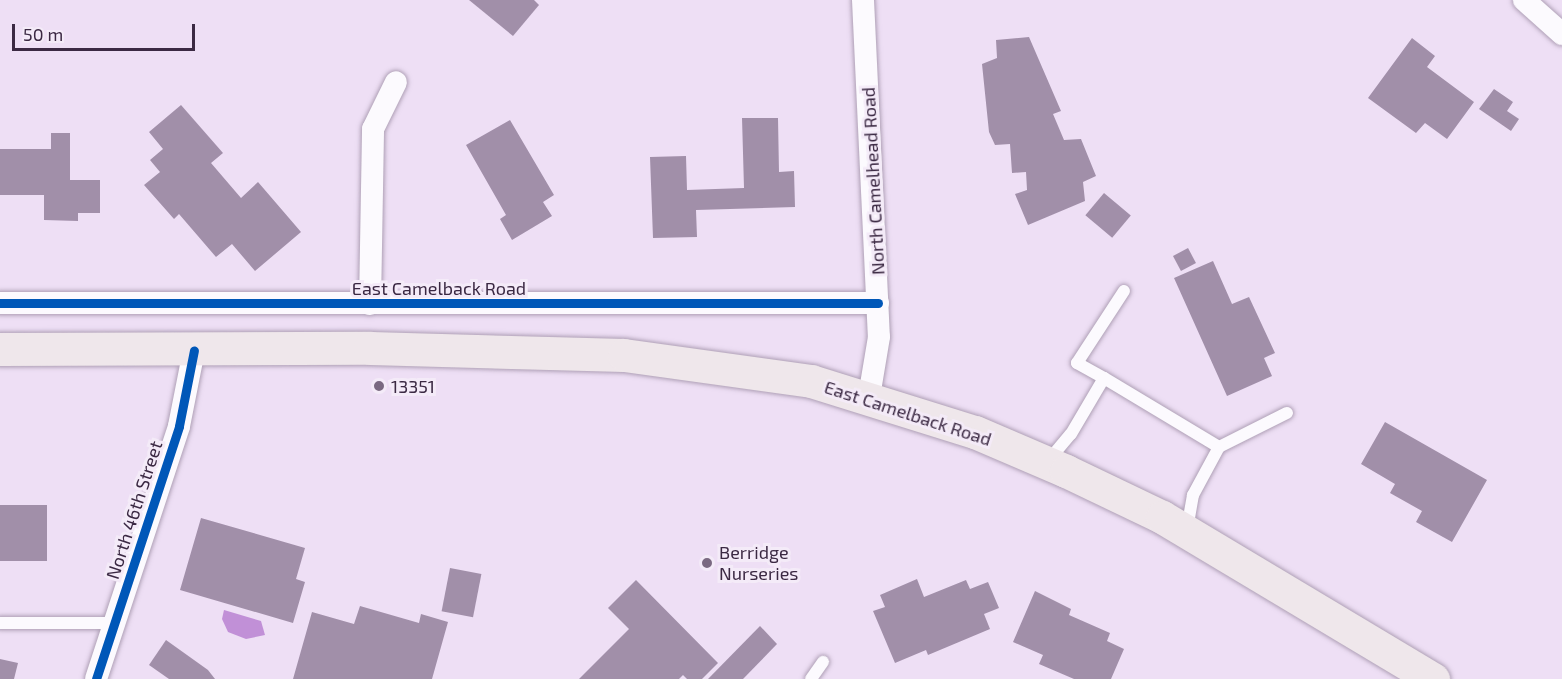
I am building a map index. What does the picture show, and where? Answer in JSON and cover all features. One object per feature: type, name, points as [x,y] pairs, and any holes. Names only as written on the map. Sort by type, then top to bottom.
[{"type":"main road","name":"East Camelback Road","points":[[0,349],[370,348],[624,355],[737,368],[811,381],[869,397],[975,432],[1046,464],[1186,531],[1434,679]]},
{"type":"street","name":"North Camelhead Road","points":[[863,0],[879,338],[869,397]]},
{"type":"street","points":[[1524,0],[1562,34]]},
{"type":"street","points":[[370,304],[373,129],[396,82]]},
{"type":"street","name":"East Camelback Road","points":[[0,303],[878,303]]},
{"type":"street","name":"North 46th Street","points":[[96,679],[179,426],[194,350]]},
{"type":"lane","points":[[1124,291],[1077,363],[1219,447]]},
{"type":"lane","points":[[1046,464],[1071,434],[1104,378]]},
{"type":"lane","points":[[1186,531],[1193,495],[1219,447],[1287,413]]},
{"type":"lane","points":[[0,623],[114,623]]},
{"type":"lane","points":[[811,679],[823,662]]},
{"type":"shaded area","points":[[224,610],[261,621],[265,635],[246,639],[228,632],[222,619]]},
{"type":"building","points":[[469,0],[534,0],[539,5],[513,36]]},
{"type":"building","points":[[1029,37],[1061,111],[1053,114],[1064,140],[1081,139],[1096,176],[1083,182],[1085,201],[1028,225],[1015,194],[1027,190],[1026,172],[1012,173],[1010,144],[995,145],[989,132],[982,64],[997,58],[996,40]]},
{"type":"building","points":[[1412,38],[1435,56],[1427,67],[1474,102],[1447,139],[1425,123],[1416,133],[1368,98]]},
{"type":"building","points":[[1494,89],[1513,102],[1507,111],[1519,119],[1511,131],[1479,109]]},
{"type":"building","points":[[181,105],[223,153],[211,163],[241,198],[258,182],[301,232],[255,271],[232,244],[216,257],[179,214],[174,219],[144,185],[160,172],[150,160],[163,149],[149,132]]},
{"type":"building","points":[[742,118],[778,118],[779,172],[794,171],[795,207],[696,210],[697,237],[653,238],[650,157],[686,156],[687,190],[744,188]]},
{"type":"building","points":[[510,120],[554,195],[543,202],[552,216],[512,240],[500,219],[506,215],[466,145]]},
{"type":"building","points":[[51,133],[70,133],[70,180],[100,180],[100,213],[78,213],[78,221],[44,220],[44,195],[0,195],[0,149],[51,149]]},
{"type":"building","points":[[1104,193],[1131,215],[1112,238],[1085,215]]},
{"type":"building","points":[[1188,248],[1196,263],[1181,271],[1173,256]]},
{"type":"building","points":[[1213,261],[1232,304],[1249,297],[1275,353],[1264,358],[1272,376],[1227,396],[1174,278]]},
{"type":"building","points":[[1385,422],[1487,480],[1452,542],[1416,522],[1422,511],[1390,493],[1395,484],[1361,464]]},
{"type":"building","points":[[0,505],[47,505],[47,561],[0,561]]},
{"type":"building","points":[[201,518],[305,548],[296,579],[305,582],[293,623],[180,590]]},
{"type":"building","points":[[450,568],[481,574],[473,617],[442,611]]},
{"type":"building","points":[[917,579],[924,597],[966,580],[970,589],[988,582],[999,608],[984,614],[990,629],[928,655],[926,650],[895,663],[873,611],[885,607],[880,595]]},
{"type":"building","points":[[636,580],[718,663],[702,679],[687,679],[683,675],[679,679],[579,679],[629,629],[608,608]]},
{"type":"building","points":[[1035,591],[1071,609],[1069,615],[1110,633],[1107,641],[1124,649],[1111,679],[1074,679],[1039,664],[1043,655],[1013,642]]},
{"type":"building","points":[[360,606],[419,623],[421,614],[448,622],[432,679],[293,679],[312,612],[354,624]]},
{"type":"building","points":[[760,626],[777,644],[743,679],[708,679]]},
{"type":"building","points":[[166,640],[208,670],[215,679],[169,679],[149,665]]},
{"type":"building","points":[[0,659],[18,663],[14,679],[0,679]]},
{"type":"cycle path","points":[[0,303],[878,303]]},
{"type":"cycle path","points":[[96,679],[179,426],[194,350]]},
{"type":"place","name":"13351","points":[[379,386]]},
{"type":"place","name":"Berridge Nurseries","points":[[707,563]]}]
